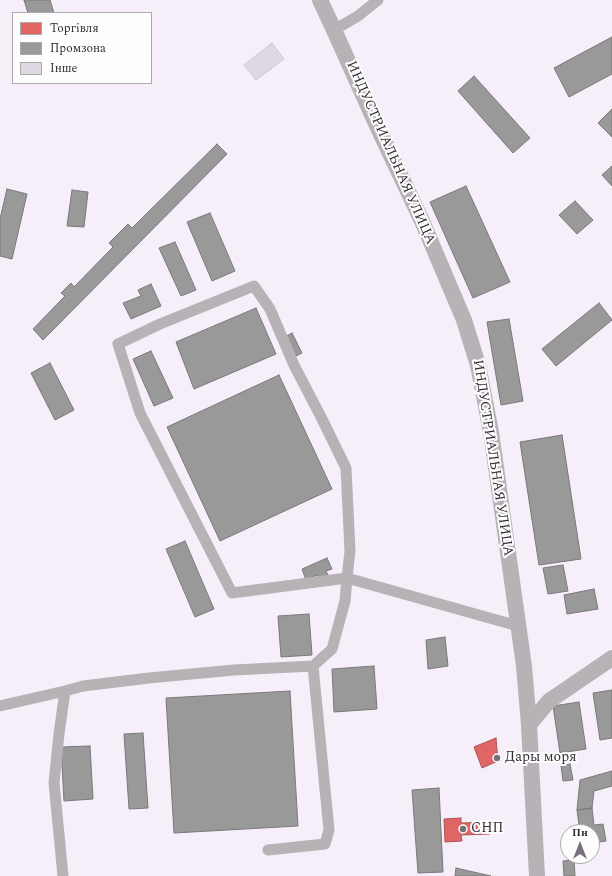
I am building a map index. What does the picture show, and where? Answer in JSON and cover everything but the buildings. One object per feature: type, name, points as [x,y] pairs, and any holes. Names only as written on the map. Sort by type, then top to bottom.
[{"type":"main road","name":"ИНДУСТРИАЛЬНАЯ УЛИЦА","points":[[320,0],[422,221],[464,320],[478,365],[491,432],[524,666],[529,725],[537,876]]},
{"type":"main road","points":[[529,725],[549,701],[612,658]]},
{"type":"main road","points":[[524,666],[532,687],[549,701]]},
{"type":"street","points":[[334,30],[358,16],[378,0]]},
{"type":"street","points":[[0,706],[83,686],[234,670],[313,666],[332,649],[345,601],[347,578],[350,551],[346,468],[294,365],[270,309],[254,286],[160,324],[118,344],[140,413],[232,593],[347,578],[518,626]]},
{"type":"street","points":[[268,850],[325,844],[329,830],[313,666]]},
{"type":"street","points":[[63,876],[54,783],[65,691]]},
{"type":"place","name":"Дары моря","points":[[497,758]]},
{"type":"place","name":"СНП","points":[[463,829]]}]
